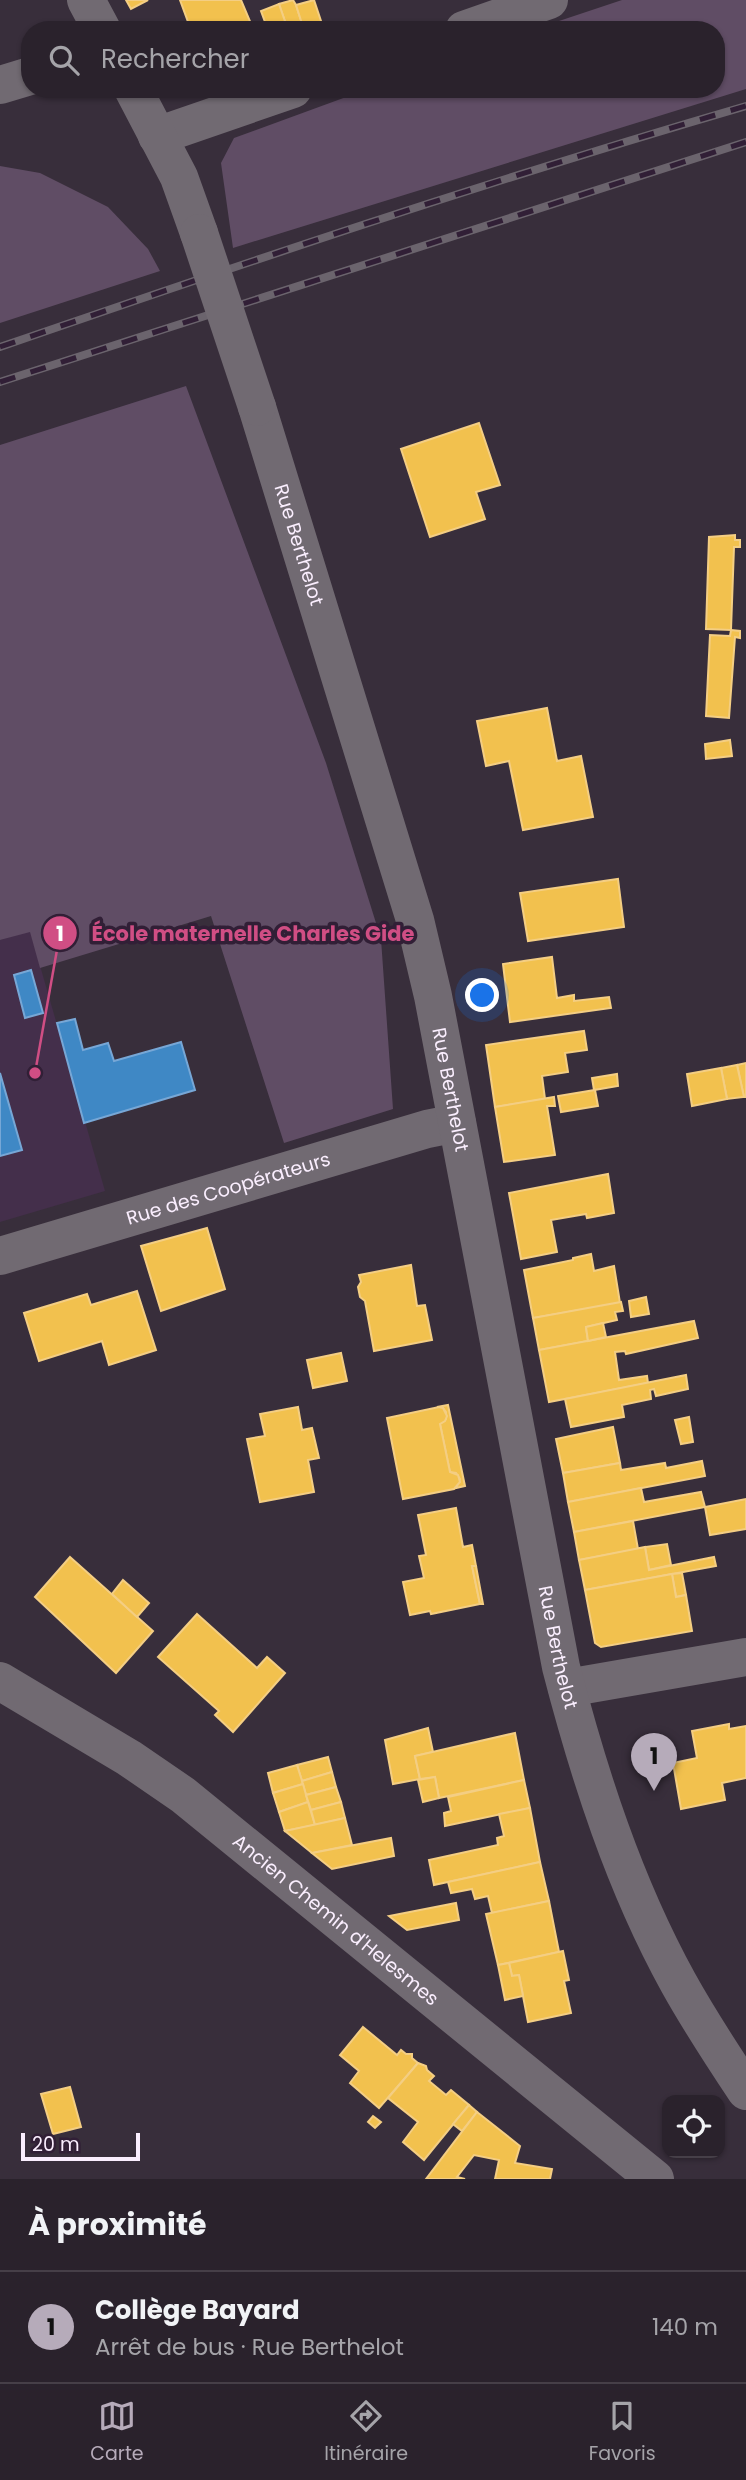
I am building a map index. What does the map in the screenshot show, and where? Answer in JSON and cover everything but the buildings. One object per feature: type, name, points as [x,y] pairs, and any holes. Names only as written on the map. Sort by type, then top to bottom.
[{"type":"street","points":[[86,0],[97,21]]},
{"type":"street","points":[[490,21],[550,0]]},
{"type":"street","points":[[0,85],[21,79]]},
{"type":"street","name":"Rue Berthelot","points":[[138,98],[179,177],[200,233],[257,407],[415,920],[433,996],[566,1688],[589,1768],[639,1899],[677,1981],[746,2091]]},
{"type":"street","points":[[157,136],[267,98]]},
{"type":"street","name":"Rue des Coopérateurs","points":[[0,1256],[427,1129],[457,1123]]},
{"type":"street","points":[[566,1688],[746,1657]]},
{"type":"street","name":"Ancien Chemin d'Helesmes","points":[[0,1681],[129,1758],[183,1795],[656,2179]]},
{"type":"shaded area","points":[[622,0],[746,0],[746,89],[725,96],[725,21],[559,21]]},
{"type":"shaded area","points":[[343,98],[717,98],[233,248],[221,163],[234,138]]},
{"type":"shaded area","points":[[0,166],[40,173],[108,207],[148,249],[160,271],[0,323]]},
{"type":"shaded area","points":[[186,386],[326,763],[381,939],[393,1109],[284,1143],[211,916],[40,968],[30,932],[0,940],[0,445]]},
{"type":"shaded area","points":[[30,931],[105,1191],[0,1222],[0,940]]},
{"type":"railway","points":[[0,347],[372,222],[558,162],[746,106]]},
{"type":"railway","points":[[0,382],[746,142]]},
{"type":"place","name":"École maternelle Charles Gide","points":[[35,1073]]},
{"type":"place","name":"Collège Bayard","points":[[654,1791]]}]
